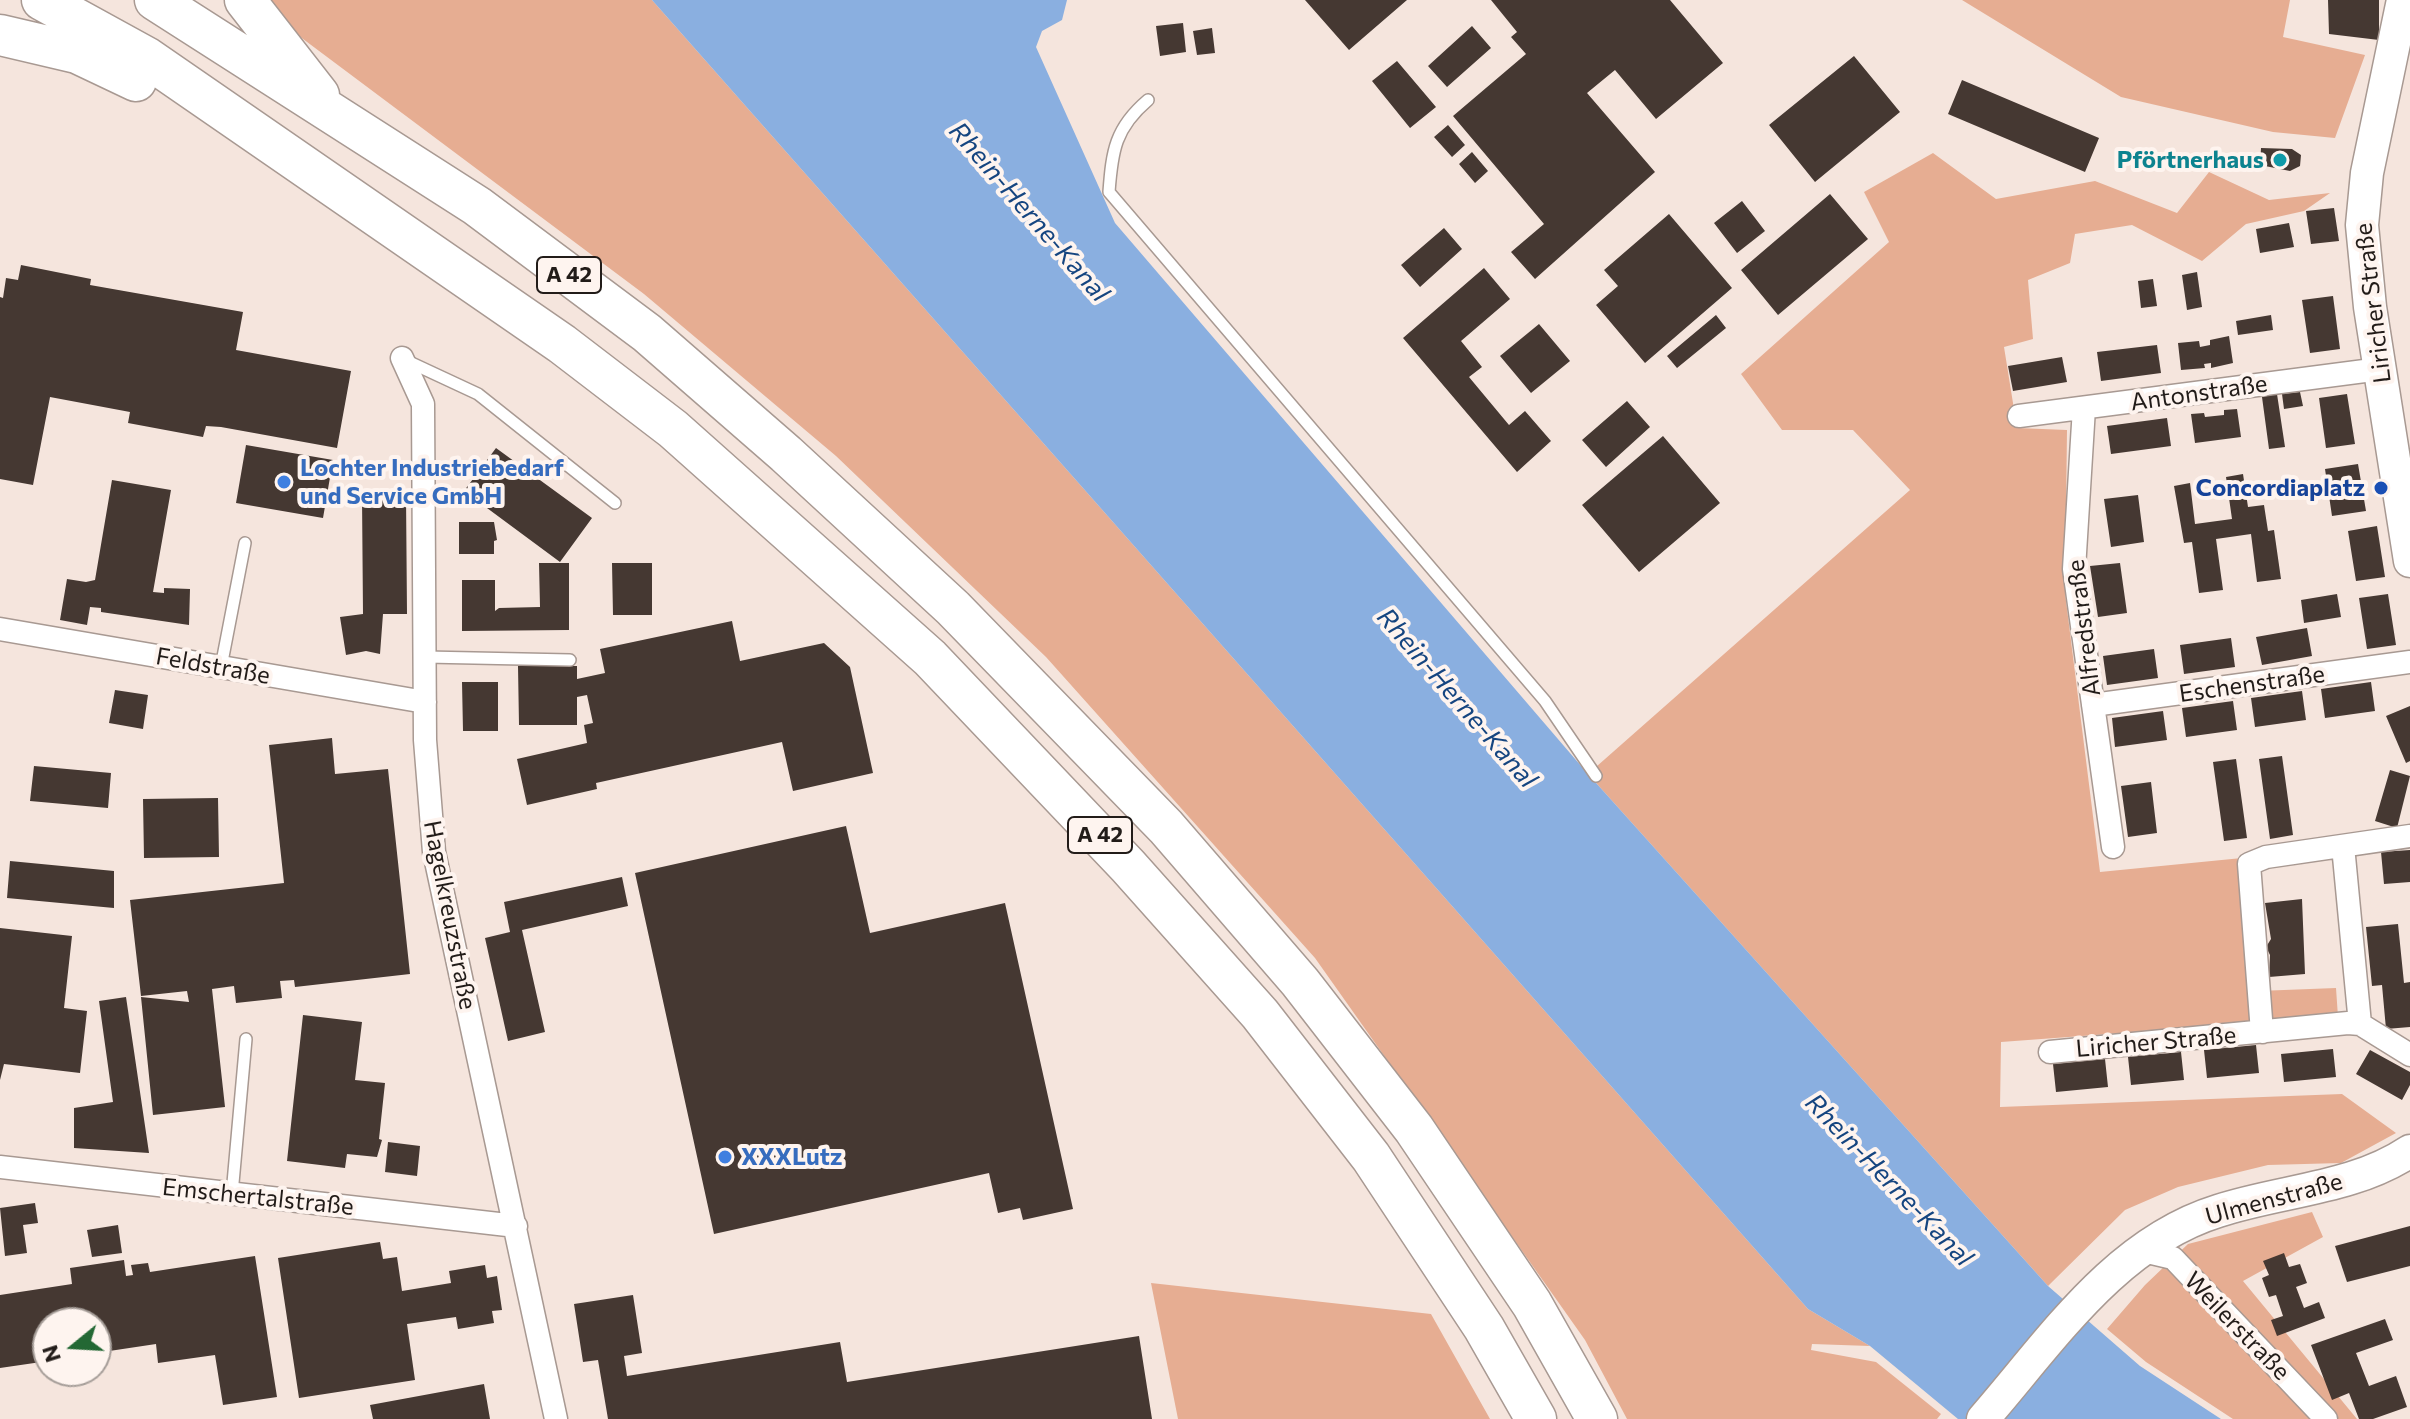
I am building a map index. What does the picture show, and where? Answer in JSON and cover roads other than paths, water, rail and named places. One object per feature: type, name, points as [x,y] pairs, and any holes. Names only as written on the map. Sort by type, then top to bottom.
[{"type":"highway","name":"A 42","points":[[42,0],[146,57],[562,344],[673,429],[930,658],[1128,866],[1260,1014],[1371,1157],[1484,1328],[1536,1419]]},
{"type":"highway","name":"A 42","points":[[155,0],[477,206],[647,333],[786,454],[931,587],[1166,827],[1300,982],[1405,1117],[1532,1304],[1597,1419]]},
{"type":"highway","points":[[245,0],[336,117]]},
{"type":"highway","points":[[0,35],[77,53],[113,68],[216,128],[256,132]]},
{"type":"street","name":"Liricher Straße","points":[[2403,0],[2363,205],[2362,245],[2410,561]]},
{"type":"street","name":"Hagelkreuzstraße","points":[[402,358],[423,404],[425,702],[430,814],[438,876],[556,1419]]},
{"type":"street","name":"Antonstraße","points":[[2019,416],[2380,369]]},
{"type":"street","name":"Alfredstraße","points":[[2084,408],[2074,569],[2113,847]]},
{"type":"street","name":"Feldstraße","points":[[0,629],[425,702]]},
{"type":"street","name":"Eschenstraße","points":[[2093,705],[2410,662]]},
{"type":"street","name":"Liricher Straße","points":[[2262,1032],[2247,869],[2253,862],[2266,857],[2410,836]]},
{"type":"street","points":[[2343,846],[2360,1024],[2410,1055]]},
{"type":"street","name":"Liricher Straße","points":[[2050,1052],[2360,1024]]},
{"type":"street","name":"Ulmenstraße","points":[[1983,1419],[2084,1303],[2139,1250],[2171,1230],[2218,1211],[2343,1181],[2410,1151]]},
{"type":"street","name":"Emschertalstraße","points":[[0,1167],[516,1226]]},
{"type":"street","name":"Weilerstraße","points":[[2139,1250],[2173,1258],[2326,1419]]},
{"type":"lane","points":[[1148,100],[1127,118],[1112,153],[1109,192],[1545,701],[1596,776]]},
{"type":"lane","points":[[402,358],[478,394],[615,503]]},
{"type":"lane","points":[[221,667],[245,543]]},
{"type":"lane","points":[[426,657],[570,660]]},
{"type":"lane","points":[[232,1194],[246,1039]]},
{"type":"water","name":"Rhein-Herne-Kanal","points":[[652,0],[1067,0],[1062,20],[1042,31],[1036,47],[1115,223],[1588,774],[2048,1286],[2140,1366],[2221,1419],[1958,1419],[1870,1346],[1808,1309]]},
{"type":"place","name":"Pförtnerhaus","points":[[2280,160]]},
{"type":"place","name":"Lochter Industriebedarf und Service GmbH","points":[[284,482]]},
{"type":"place","name":"Concordiaplatz","points":[[2381,488]]},
{"type":"place","name":"XXXLutz","points":[[725,1157]]}]
